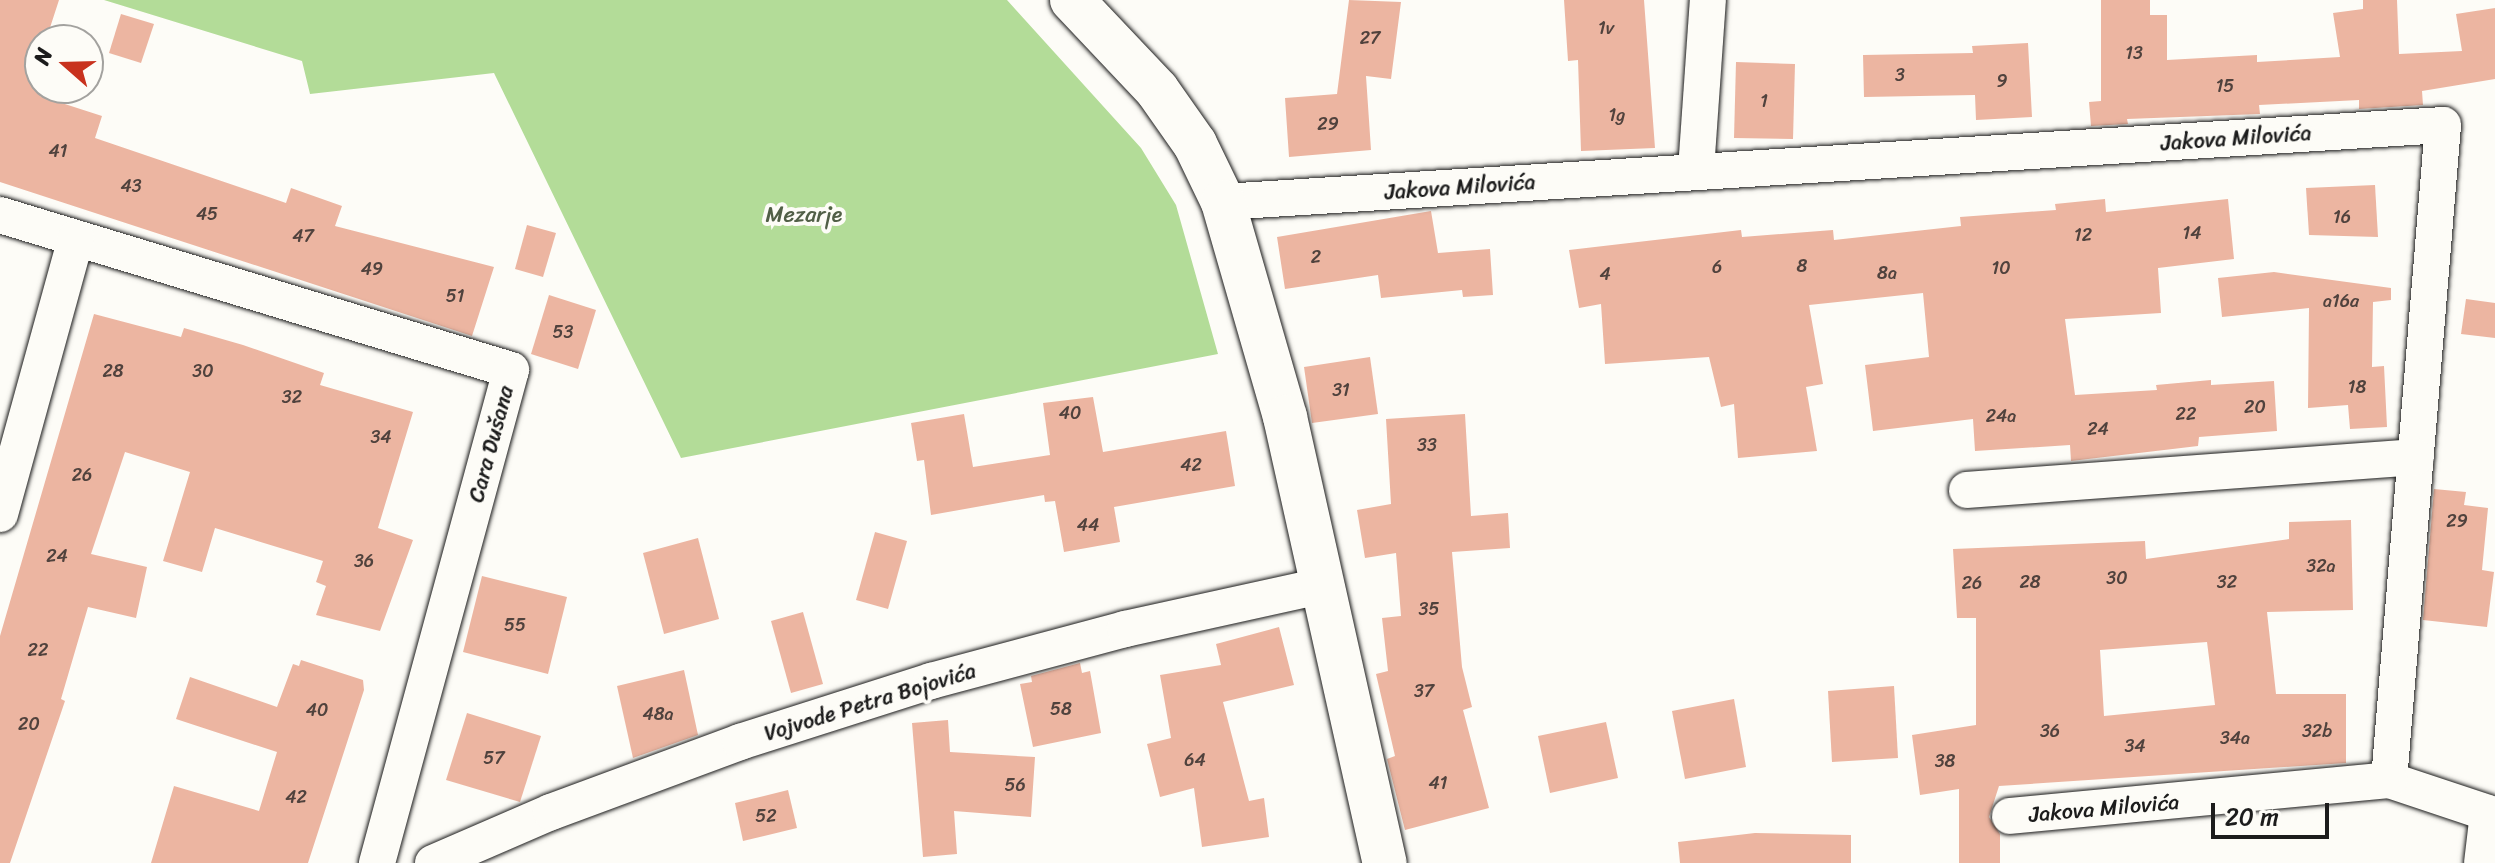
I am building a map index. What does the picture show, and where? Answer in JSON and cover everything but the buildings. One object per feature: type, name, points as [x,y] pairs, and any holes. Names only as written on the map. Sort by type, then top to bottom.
[{"type":"street","points":[[1072,0],[1157,90],[1195,144],[1223,202],[1285,417],[1385,863]]},
{"type":"street","points":[[1696,170],[1708,0]]},
{"type":"street","name":"Jakova Milovića","points":[[1223,202],[2443,125],[2389,780]]},
{"type":"street","name":"Cara Dušana","points":[[0,215],[511,370],[377,863]]},
{"type":"street","points":[[0,514],[76,238]]},
{"type":"street","points":[[1967,490],[2416,457]]},
{"type":"street","name":"Vojvode Petra Bojovića","points":[[433,863],[551,812],[740,742],[931,681],[1125,629],[1321,586]]},
{"type":"street","name":"Jakova Milovića","points":[[2010,816],[2389,780],[2488,813],[2482,863]]},
{"type":"green space","name":"Mezarje","points":[[104,0],[1007,0],[1141,148],[1176,205],[1218,354],[681,458],[494,73],[310,94],[302,61]]}]
